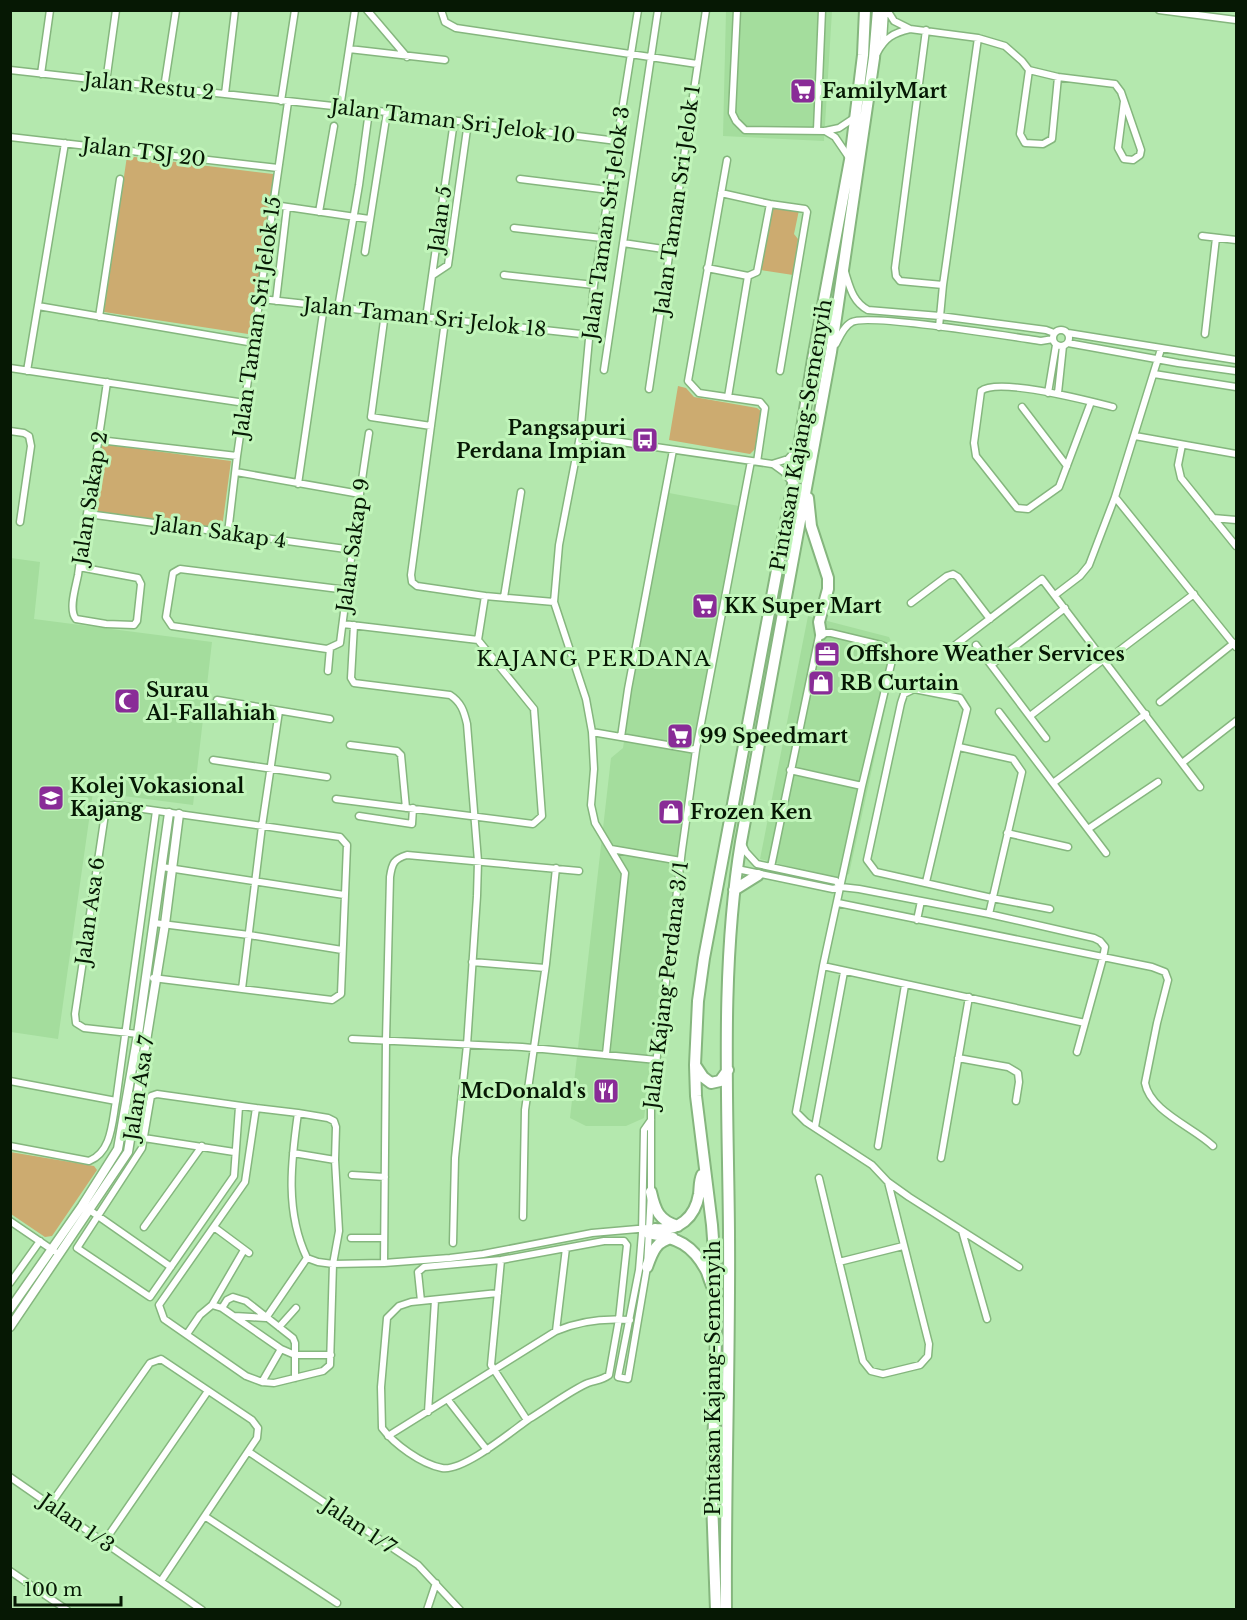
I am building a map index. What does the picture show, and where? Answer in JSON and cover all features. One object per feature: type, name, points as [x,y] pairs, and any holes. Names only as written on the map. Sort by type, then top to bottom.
[{"type":"highway","name":"Pintasan Kajang-Semenyih","points":[[716,1610],[712,1477],[717,1293],[712,1225],[696,1096],[698,1001],[850,160],[863,55],[865,10]]},
{"type":"highway","name":"Pintasan Kajang-Semenyih","points":[[726,1610],[729,966],[734,890],[831,352],[874,58],[878,10]]},
{"type":"highway","points":[[807,489],[811,526],[828,578],[828,589],[819,622],[821,634]]},
{"type":"highway","points":[[734,890],[758,875]]},
{"type":"highway","points":[[695,1065],[703,1077],[711,1083],[720,1081],[728,1070]]},
{"type":"highway","points":[[645,1230],[666,1230],[679,1226],[687,1220],[695,1210],[699,1181],[704,1173]]},
{"type":"highway","points":[[651,1192],[654,1208],[660,1217],[668,1223],[679,1226]]},
{"type":"highway","points":[[645,1230],[673,1238],[687,1245],[706,1270],[713,1289],[717,1293]]},
{"type":"highway","points":[[647,1267],[657,1245],[673,1238]]},
{"type":"street","points":[[41,74],[50,10]]},
{"type":"street","points":[[106,82],[116,10]]},
{"type":"street","points":[[164,88],[176,10]]},
{"type":"street","points":[[225,94],[235,10]]},
{"type":"street","name":"Jalan Taman Sri Jelok 15","points":[[228,533],[274,205],[295,10]]},
{"type":"street","points":[[340,108],[355,10]]},
{"type":"street","points":[[367,10],[407,57]]},
{"type":"street","points":[[441,10],[445,22],[456,28],[698,64]]},
{"type":"street","name":"Jalan Taman Sri Jelok 3","points":[[554,602],[560,545],[580,436],[594,285],[638,10]]},
{"type":"street","name":"Jalan Taman Sri Jelok 3","points":[[604,370],[658,10]]},
{"type":"street","name":"Jalan Taman Sri Jelok 1","points":[[649,389],[706,10]]},
{"type":"street","points":[[737,10],[732,113],[745,130],[821,130],[838,128],[856,117]]},
{"type":"street","points":[[821,130],[822,10]]},
{"type":"street","points":[[874,58],[883,42],[886,10]]},
{"type":"street","points":[[886,10],[894,21],[910,29]]},
{"type":"street","points":[[1159,10],[1236,20]]},
{"type":"street","points":[[883,42],[897,32],[910,29],[978,38],[1005,46],[1029,70],[1058,77],[1115,84],[1121,92],[1141,150],[1140,155],[1133,160],[1124,159],[1118,148],[1124,101]]},
{"type":"street","points":[[926,30],[895,268],[896,276],[900,281],[943,285]]},
{"type":"street","points":[[939,327],[978,38]]},
{"type":"street","points":[[349,49],[445,60]]},
{"type":"street","name":"Jalan Restu 2","points":[[10,70],[285,101]]},
{"type":"street","points":[[1029,70],[1020,134],[1025,143],[1043,144],[1052,139],[1058,77]]},
{"type":"street","name":"Jalan Taman Sri Jelok 10","points":[[285,101],[617,141]]},
{"type":"street","points":[[338,308],[369,111]]},
{"type":"street","points":[[365,252],[387,112]]},
{"type":"street","name":"Jalan 5","points":[[426,318],[454,121]]},
{"type":"street","points":[[432,275],[448,265],[468,122]]},
{"type":"street","points":[[319,212],[334,126]]},
{"type":"street","points":[[821,130],[836,137],[850,160]]},
{"type":"street","name":"Jalan TSJ 20","points":[[10,137],[278,168]]},
{"type":"street","points":[[27,371],[65,143]]},
{"type":"street","points":[[728,160],[688,381],[699,393],[728,397],[748,276]]},
{"type":"street","points":[[99,316],[120,179]]},
{"type":"street","points":[[520,179],[609,190]]},
{"type":"street","points":[[721,193],[805,209],[807,212],[780,371]]},
{"type":"street","points":[[707,268],[748,276],[757,272],[770,204]]},
{"type":"street","points":[[274,205],[369,219]]},
{"type":"street","points":[[276,301],[287,207]]},
{"type":"street","points":[[514,228],[602,238]]},
{"type":"street","points":[[1202,236],[1236,240]]},
{"type":"street","points":[[1205,334],[1216,238]]},
{"type":"street","points":[[623,243],[670,250]]},
{"type":"street","points":[[843,263],[853,294],[862,307],[868,310],[940,316],[1046,330],[1059,341]]},
{"type":"street","points":[[504,275],[594,285]]},
{"type":"street","name":"Jalan Taman Sri Jelok 18","points":[[261,299],[445,321],[590,335]]},
{"type":"street","points":[[38,306],[255,343]]},
{"type":"street","points":[[298,483],[324,306]]},
{"type":"street","points":[[386,313],[371,417],[431,426]]},
{"type":"street","points":[[831,352],[844,329],[860,319],[1041,341],[1059,341],[1158,360],[1236,371]]},
{"type":"street","points":[[445,321],[411,575],[412,582],[417,586],[485,596],[554,602],[586,699],[592,732],[594,770],[591,805],[595,823],[625,873],[606,1054]]},
{"type":"street","points":[[1058,393],[1060,330],[1236,360]]},
{"type":"street","points":[[1048,393],[1059,341],[1068,333]]},
{"type":"street","points":[[1055,595],[1080,576],[1089,565],[1115,497],[1161,349]]},
{"type":"street","points":[[10,368],[245,403]]},
{"type":"street","points":[[1154,374],[1236,387]]},
{"type":"street","name":"Jalan Sakap 2","points":[[79,567],[138,578],[141,584],[137,621],[134,624],[118,625],[76,619],[72,613],[107,382]]},
{"type":"street","points":[[1091,402],[1059,487],[1028,509],[1017,508],[976,456],[974,443],[981,391],[991,386],[1058,393],[1113,407]]},
{"type":"street","name":"Jalan Kajang Perdana 3/1","points":[[651,1120],[682,850],[696,750],[765,408],[760,402],[728,397]]},
{"type":"street","points":[[1022,407],[1067,466]]},
{"type":"street","points":[[10,431],[29,436],[31,446],[20,522]]},
{"type":"street","name":"Jalan Sakap 9","points":[[329,649],[340,643],[369,433]]},
{"type":"street","points":[[580,436],[772,464],[788,459],[800,446]]},
{"type":"street","points":[[1135,436],[1236,453]]},
{"type":"street","points":[[99,440],[237,456]]},
{"type":"street","points":[[1182,445],[1178,465],[1181,478],[1236,546]]},
{"type":"street","points":[[621,737],[673,450]]},
{"type":"street","points":[[772,464],[784,472],[793,485]]},
{"type":"street","points":[[236,472],[360,494]]},
{"type":"street","points":[[504,597],[521,492]]},
{"type":"street","points":[[1115,497],[1235,645],[1160,702]]},
{"type":"street","name":"Jalan Sakap 4","points":[[88,514],[353,550]]},
{"type":"street","points":[[1212,518],[1236,520]]},
{"type":"street","points":[[328,671],[329,649],[172,626],[166,617],[172,573],[180,569],[347,590]]},
{"type":"street","points":[[911,603],[953,574],[958,577],[990,619]]},
{"type":"street","points":[[954,646],[1042,579],[1200,787]]},
{"type":"street","points":[[1116,653],[1194,594]]},
{"type":"street","points":[[478,640],[485,596]]},
{"type":"street","points":[[991,665],[1065,608]]},
{"type":"street","points":[[336,799],[533,824],[542,816],[534,709],[478,640],[342,624]]},
{"type":"street","points":[[354,625],[351,678],[354,683],[450,695],[464,709],[478,861],[466,1045],[455,1158],[453,1242]]},
{"type":"street","points":[[771,867],[821,634],[831,633],[889,648],[893,656],[823,966],[796,1112],[872,1165],[888,1182],[1019,1267]]},
{"type":"street","points":[[976,645],[1047,738]]},
{"type":"street","points":[[1030,716],[1104,659]]},
{"type":"street","points":[[926,882],[967,709],[960,699],[914,689],[904,694],[867,860],[876,872],[1050,909]]},
{"type":"street","points":[[217,700],[330,719]]},
{"type":"street","points":[[242,989],[262,825],[279,711]]},
{"type":"street","points":[[999,712],[1106,853]]},
{"type":"street","points":[[1053,783],[1146,714]]},
{"type":"street","points":[[1182,763],[1236,722]]},
{"type":"street","points":[[592,732],[696,750]]},
{"type":"street","points":[[350,745],[397,751],[401,755],[412,824],[359,816]]},
{"type":"street","points":[[959,747],[1013,759],[1022,772],[989,914]]},
{"type":"street","points":[[213,760],[327,777]]},
{"type":"street","points":[[790,770],[862,786]]},
{"type":"street","points":[[1088,829],[1158,782]]},
{"type":"street","name":"Jalan Asa 6","points":[[125,1033],[84,1028],[76,1023],[75,1014],[105,814],[110,806],[115,804],[156,811]]},
{"type":"street","points":[[147,977],[332,1000],[341,994],[346,845],[340,837],[156,811]]},
{"type":"street","name":"Jalan Asa 7","points":[[97,1158],[108,1142],[116,1101],[156,811]]},
{"type":"street","name":"Jalan Asa 7","points":[[10,1326],[56,1252],[128,1152],[138,1034],[169,813]]},
{"type":"street","name":"Jalan Asa 7","points":[[86,1208],[118,1149],[134,1092],[165,924],[179,814]]},
{"type":"street","points":[[1007,833],[1068,847]]},
{"type":"street","points":[[741,842],[746,852],[757,864],[836,881],[841,886],[989,914],[1100,941],[1105,947],[1103,958],[1077,1052]]},
{"type":"street","points":[[611,849],[681,861]]},
{"type":"street","points":[[384,1263],[386,1040],[392,866],[397,858],[407,855],[579,871]]},
{"type":"street","points":[[162,867],[344,895]]},
{"type":"street","points":[[523,1217],[525,1110],[556,868]]},
{"type":"street","points":[[737,869],[833,890],[841,886]]},
{"type":"street","points":[[917,920],[921,901]]},
{"type":"street","points":[[838,903],[1152,967],[1165,972],[1168,980],[1145,1083],[1147,1092],[1158,1105],[1213,1146]]},
{"type":"street","points":[[154,923],[249,934],[342,950]]},
{"type":"street","points":[[472,962],[545,968]]},
{"type":"street","points":[[823,966],[1085,1023]]},
{"type":"street","points":[[815,1127],[844,972]]},
{"type":"street","points":[[878,1146],[905,985]]},
{"type":"street","points":[[941,1158],[969,997]]},
{"type":"street","points":[[125,1033],[138,1034]]},
{"type":"street","points":[[352,1039],[533,1048],[657,1059]]},
{"type":"street","points":[[958,1058],[1008,1066],[1018,1073],[1016,1101]]},
{"type":"street","points":[[10,1081],[116,1101]]},
{"type":"street","points":[[239,1107],[234,1176],[150,1298],[77,1248],[142,1148],[151,1096],[157,1094],[239,1107],[256,1108],[298,1113],[334,1121],[339,1231],[333,1264],[330,1365],[327,1369],[274,1383],[262,1382],[246,1376],[164,1319],[159,1305],[245,1182],[256,1108]]},
{"type":"street","points":[[298,1113],[292,1153],[293,1215],[299,1241],[307,1258],[318,1262],[384,1263],[483,1254],[592,1233],[645,1230]]},
{"type":"street","points":[[651,1120],[644,1130],[645,1230],[647,1267],[628,1379],[619,1378],[639,1270],[645,1230],[651,1192],[651,1120]]},
{"type":"street","points":[[144,1138],[234,1152]]},
{"type":"street","points":[[10,1146],[89,1161],[97,1158],[114,1174]]},
{"type":"street","points":[[144,1227],[202,1146]]},
{"type":"street","points":[[292,1153],[335,1160]]},
{"type":"street","points":[[352,1175],[385,1177]]},
{"type":"street","points":[[819,1178],[864,1361],[871,1371],[883,1374],[920,1365],[928,1356],[929,1344],[888,1182]]},
{"type":"street","points":[[86,1208],[171,1267]]},
{"type":"street","points":[[10,1221],[56,1252]]},
{"type":"street","points":[[187,1334],[200,1315],[212,1305],[247,1251],[214,1227]]},
{"type":"street","points":[[197,1230],[207,1237]]},
{"type":"street","points":[[962,1231],[987,1319]]},
{"type":"street","points":[[351,1238],[384,1238]]},
{"type":"street","points":[[10,1283],[40,1241]]},
{"type":"street","points":[[421,1301],[418,1272],[424,1267],[501,1260],[604,1241],[624,1241],[627,1245],[619,1319],[609,1375],[601,1381],[588,1383],[527,1420],[487,1450],[455,1466],[443,1469],[408,1453],[382,1428],[381,1387],[387,1318],[399,1306],[421,1301],[498,1293]]},
{"type":"street","points":[[839,1262],[903,1246]]},
{"type":"street","points":[[556,1331],[566,1248]]},
{"type":"street","name":"Jalan Asa 7","points":[[10,1309],[56,1252]]},
{"type":"street","points":[[266,1318],[307,1258]]},
{"type":"street","points":[[501,1260],[491,1365],[527,1420]]},
{"type":"street","points":[[222,1308],[227,1300],[234,1297],[246,1301],[293,1338],[295,1378]]},
{"type":"street","points":[[428,1412],[435,1300]]},
{"type":"street","points":[[212,1305],[222,1308],[280,1349],[295,1355],[331,1355]]},
{"type":"street","points":[[388,1436],[556,1331],[572,1324],[630,1320],[638,1314],[641,1307]]},
{"type":"street","points":[[279,1328],[296,1308]]},
{"type":"street","points":[[10,1326],[11,1317],[20,1313]]},
{"type":"street","points":[[233,1316],[266,1318]]},
{"type":"street","points":[[630,1320],[635,1326],[636,1335]]},
{"type":"street","points":[[262,1382],[280,1349]]},
{"type":"street","points":[[50,1504],[150,1363],[161,1359],[252,1420],[258,1428],[257,1438],[161,1581]]},
{"type":"street","points":[[105,1542],[208,1390]]},
{"type":"street","points":[[448,1400],[487,1450]]},
{"type":"street","name":"Jalan 1/7","points":[[249,1452],[418,1565],[460,1610]]},
{"type":"street","name":"Jalan 1/3","points":[[10,1477],[202,1610]]},
{"type":"street","points":[[206,1517],[337,1603]]},
{"type":"street","points":[[10,1571],[67,1610]]},
{"type":"street","points":[[427,1610],[436,1583]]},
{"type":"shaded area","points":[[726,11],[832,11],[824,141],[723,136]]},
{"type":"shaded area","points":[[127,156],[273,174],[251,331],[248,334],[104,312]]},
{"type":"shaded area","points":[[771,206],[799,210],[794,234],[798,239],[793,275],[761,270]]},
{"type":"shaded area","points":[[678,386],[686,388],[694,397],[757,408],[762,412],[757,447],[750,454],[669,440]]},
{"type":"shaded area","points":[[101,444],[231,461],[222,528],[92,511]]},
{"type":"shaded area","points":[[669,493],[739,506],[692,755],[644,1118],[626,1126],[586,1126],[570,1118],[611,758],[623,748],[631,693]]},
{"type":"shaded area","name":"Kolej Vokasional Kajang","points":[[11,558],[40,562],[34,619],[212,642],[193,805],[93,792],[58,1039],[11,1032]]},
{"type":"shaded area","points":[[808,616],[889,637],[897,655],[849,874],[835,878],[760,859]]},
{"type":"shaded area","points":[[10,1152],[94,1166],[97,1170],[52,1236],[45,1237],[11,1214]]},
{"type":"place","name":"FamilyMart","points":[[803,91]]},
{"type":"place","name":"Pangsapuri Perdana Impian","points":[[645,440]]},
{"type":"place","name":"KK Super Mart","points":[[705,606]]},
{"type":"place","name":"Offshore Weather Services","points":[[827,654]]},
{"type":"place","name":"RB Curtain","points":[[821,683]]},
{"type":"place","name":"Surau Al-Fallahiah","points":[[127,701]]},
{"type":"place","name":"99 Speedmart","points":[[680,736]]},
{"type":"place","name":"Kolej Vokasional Kajang","points":[[51,798]]},
{"type":"place","name":"Frozen Ken","points":[[671,812]]},
{"type":"place","name":"McDonald's","points":[[606,1091]]},
{"type":"district","name":"KAJANG PERDANA","points":[[594,659]]}]
